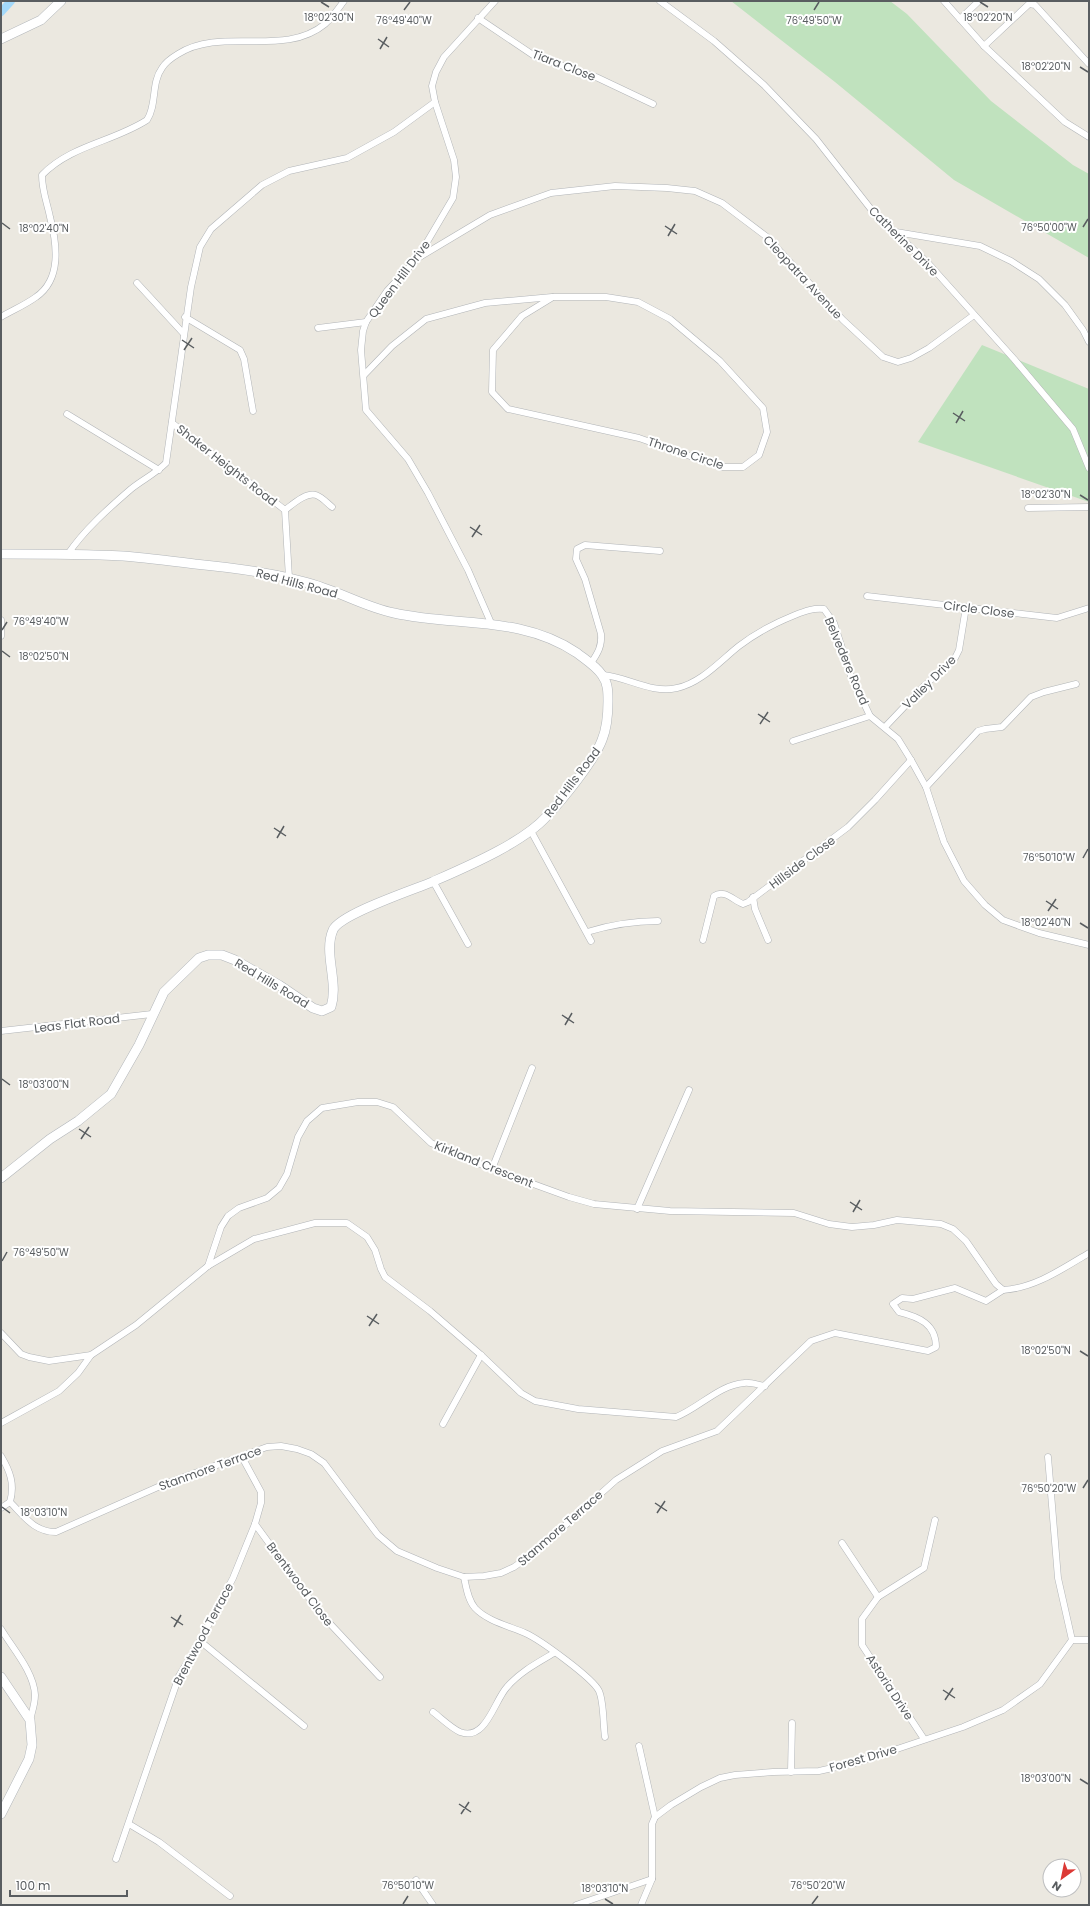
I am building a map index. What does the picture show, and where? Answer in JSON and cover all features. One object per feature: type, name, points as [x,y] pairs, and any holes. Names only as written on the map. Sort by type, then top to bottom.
[{"type":"main road","points":[[1,39],[41,20],[61,1]]},
{"type":"main road","name":"Red Hills Road","points":[[1,554],[68,554],[134,557],[251,570],[321,587],[392,613],[419,618],[491,623],[547,638],[571,650],[591,663],[603,675],[607,683],[608,704],[607,721],[602,742],[562,799],[545,819],[531,831],[508,846],[432,881],[389,898],[342,920],[336,925],[332,932],[330,959],[334,997],[331,1007],[322,1011],[313,1008],[279,985],[235,960],[222,955],[208,955],[199,958],[164,992],[138,1045],[111,1094],[78,1121],[50,1139],[1,1178]]},
{"type":"main road","points":[[1,1677],[30,1720],[32,1745],[29,1759],[1,1814]]},
{"type":"street","points":[[1,317],[37,296],[52,280],[55,265],[55,240],[42,189],[42,175],[52,164],[71,152],[147,120],[151,114],[158,77],[162,68],[174,57],[188,48],[202,43],[224,40],[280,41],[304,35],[325,24],[344,1]]},
{"type":"street","name":"Queen Hill Drive","points":[[491,623],[468,570],[428,493],[408,459],[366,410],[361,350],[363,331],[366,322],[387,291],[417,259],[442,220],[453,198],[456,177],[454,160],[435,102],[432,86],[436,72],[444,58],[478,18],[495,1]]},
{"type":"street","name":"Catherine Drive","points":[[660,1],[714,41],[764,85],[816,138],[874,213],[928,263],[1014,359],[1073,430],[1089,468]]},
{"type":"street","points":[[944,1],[984,46],[1065,122],[1089,137]]},
{"type":"street","points":[[960,19],[978,1]]},
{"type":"street","points":[[984,46],[1029,4],[1032,4],[1035,5],[1089,64]]},
{"type":"street","name":"Tiara Close","points":[[478,18],[536,57],[596,77],[653,104]]},
{"type":"street","points":[[68,554],[76,542],[132,489],[159,470],[166,463],[185,317],[200,247],[210,229],[262,185],[289,172],[347,158],[394,132],[435,102]]},
{"type":"street","name":"Cleopatra Avenue","points":[[417,259],[490,215],[551,193],[615,186],[667,188],[695,191],[722,203],[767,237],[843,320],[883,357],[898,362],[911,358],[929,348],[974,315]]},
{"type":"street","points":[[896,232],[980,246],[1011,261],[1039,279],[1065,305],[1083,330],[1089,342]]},
{"type":"street","points":[[137,283],[183,334]]},
{"type":"street","name":"Throne Circle","points":[[364,375],[392,346],[426,319],[485,303],[553,297],[606,297],[638,302],[670,319],[720,361],[763,408],[767,432],[759,454],[743,467],[721,467],[639,438],[508,408],[492,392],[493,350],[522,316],[553,297]]},
{"type":"street","points":[[185,317],[240,350],[244,359],[253,411]]},
{"type":"street","points":[[318,328],[366,322]]},
{"type":"street","points":[[67,414],[159,470]]},
{"type":"street","name":"Shaker Heights Road","points":[[172,423],[285,510],[289,578]]},
{"type":"street","points":[[285,510],[304,497],[312,495],[317,495],[332,507]]},
{"type":"street","points":[[1028,508],[1089,507]]},
{"type":"street","points":[[591,663],[599,651],[602,643],[601,634],[585,579],[576,559],[577,549],[585,545],[660,551]]},
{"type":"street","name":"Circle Close","points":[[867,596],[1057,618],[1089,608]]},
{"type":"street","name":"Valley Drive","points":[[885,727],[924,686],[955,658],[959,650],[966,607]]},
{"type":"street","name":"Belvedere Road","points":[[603,675],[613,676],[656,689],[678,688],[698,678],[766,628],[808,610],[818,608],[824,609],[834,623],[851,676],[870,716],[898,739],[926,787],[944,842],[964,881],[985,905],[1003,920],[1039,933],[1089,945]]},
{"type":"street","points":[[1,620],[1,636]]},
{"type":"street","points":[[926,787],[978,731],[1002,727],[1031,697],[1076,684]]},
{"type":"street","points":[[794,741],[870,716]]},
{"type":"street","name":"Hillside Close","points":[[703,940],[713,899],[717,894],[724,894],[743,904],[753,898],[848,827],[911,760]]},
{"type":"street","points":[[531,831],[591,941]]},
{"type":"street","points":[[432,881],[468,944]]},
{"type":"street","points":[[753,898],[755,909],[768,940]]},
{"type":"street","points":[[586,932],[609,925],[642,921],[658,921]]},
{"type":"street","name":"Leas Flat Road","points":[[1,1031],[152,1014]]},
{"type":"street","points":[[492,1169],[532,1068]]},
{"type":"street","points":[[637,1209],[689,1090]]},
{"type":"street","name":"Kirkland Crescent","points":[[208,1266],[222,1227],[228,1216],[239,1208],[267,1198],[279,1188],[287,1174],[298,1137],[307,1121],[322,1108],[358,1102],[377,1102],[393,1107],[431,1143],[492,1169],[569,1197],[594,1204],[637,1209],[794,1213],[828,1224],[852,1227],[897,1220],[941,1224],[953,1229],[966,1241],[996,1284],[1003,1290]]},
{"type":"street","points":[[1,1422],[59,1391],[78,1373],[91,1355],[136,1325],[208,1266],[254,1239],[315,1223],[347,1223],[367,1237],[375,1250],[380,1269],[385,1277],[430,1311],[481,1355],[521,1393],[535,1401],[578,1409],[676,1416],[687,1413],[731,1386],[744,1382],[765,1386]]},
{"type":"street","points":[[1003,1290],[1019,1289],[1043,1279],[1089,1253]]},
{"type":"street","name":"Stanmore Terrace","points":[[10,1502],[38,1529],[56,1532],[167,1483],[267,1447],[281,1446],[297,1449],[311,1454],[324,1463],[378,1535],[398,1551],[437,1568],[464,1577],[500,1573],[514,1567],[534,1553],[616,1480],[662,1451],[717,1431],[811,1341],[835,1334],[928,1351],[936,1347],[936,1337],[930,1328],[916,1316],[899,1312],[894,1304],[902,1298],[913,1299],[955,1288],[986,1301],[1003,1290]]},
{"type":"street","points":[[1,1333],[21,1354],[29,1357],[49,1361],[91,1355]]},
{"type":"street","points":[[443,1424],[481,1355]]},
{"type":"street","points":[[1,1456],[8,1468],[13,1493],[10,1502],[1,1508]]},
{"type":"street","name":"Brentwood Terrace","points":[[116,1859],[175,1686],[185,1664],[200,1641],[233,1578],[255,1524],[261,1503],[261,1492],[242,1457]]},
{"type":"street","points":[[1048,1457],[1058,1578],[1072,1640],[1089,1640]]},
{"type":"street","name":"Astoria Drive","points":[[924,1739],[862,1645],[862,1619],[878,1597],[924,1568],[935,1520]]},
{"type":"street","name":"Brentwood Close","points":[[255,1524],[320,1613],[380,1677]]},
{"type":"street","points":[[842,1543],[878,1597]]},
{"type":"street","points":[[464,1577],[469,1600],[476,1608],[485,1615],[527,1634],[595,1684],[600,1692],[605,1737]]},
{"type":"street","points":[[1,1629],[29,1674],[33,1685],[35,1696],[30,1720]]},
{"type":"street","name":"Forest Drive","points":[[655,1817],[701,1786],[720,1778],[735,1775],[819,1771],[854,1763],[963,1727],[1003,1710],[1040,1684],[1072,1640]]},
{"type":"street","points":[[200,1641],[304,1726]]},
{"type":"street","points":[[433,1712],[459,1731],[468,1733],[480,1730],[486,1723],[506,1688],[524,1671],[554,1653]]},
{"type":"street","points":[[791,1772],[792,1723]]},
{"type":"street","points":[[639,1746],[655,1817],[651,1830],[653,1855],[652,1879],[641,1905]]},
{"type":"street","points":[[129,1824],[159,1842],[230,1896]]},
{"type":"street","points":[[576,1905],[652,1879]]},
{"type":"street","points":[[416,1880],[433,1905]]},
{"type":"green space","points":[[731,1],[890,1],[907,14],[991,101],[1073,165],[1089,174],[1089,258],[954,180],[835,82]]},
{"type":"green space","points":[[982,345],[1089,389],[1089,502],[918,442]]},
{"type":"waterway","points":[[1,12],[11,1]]}]
